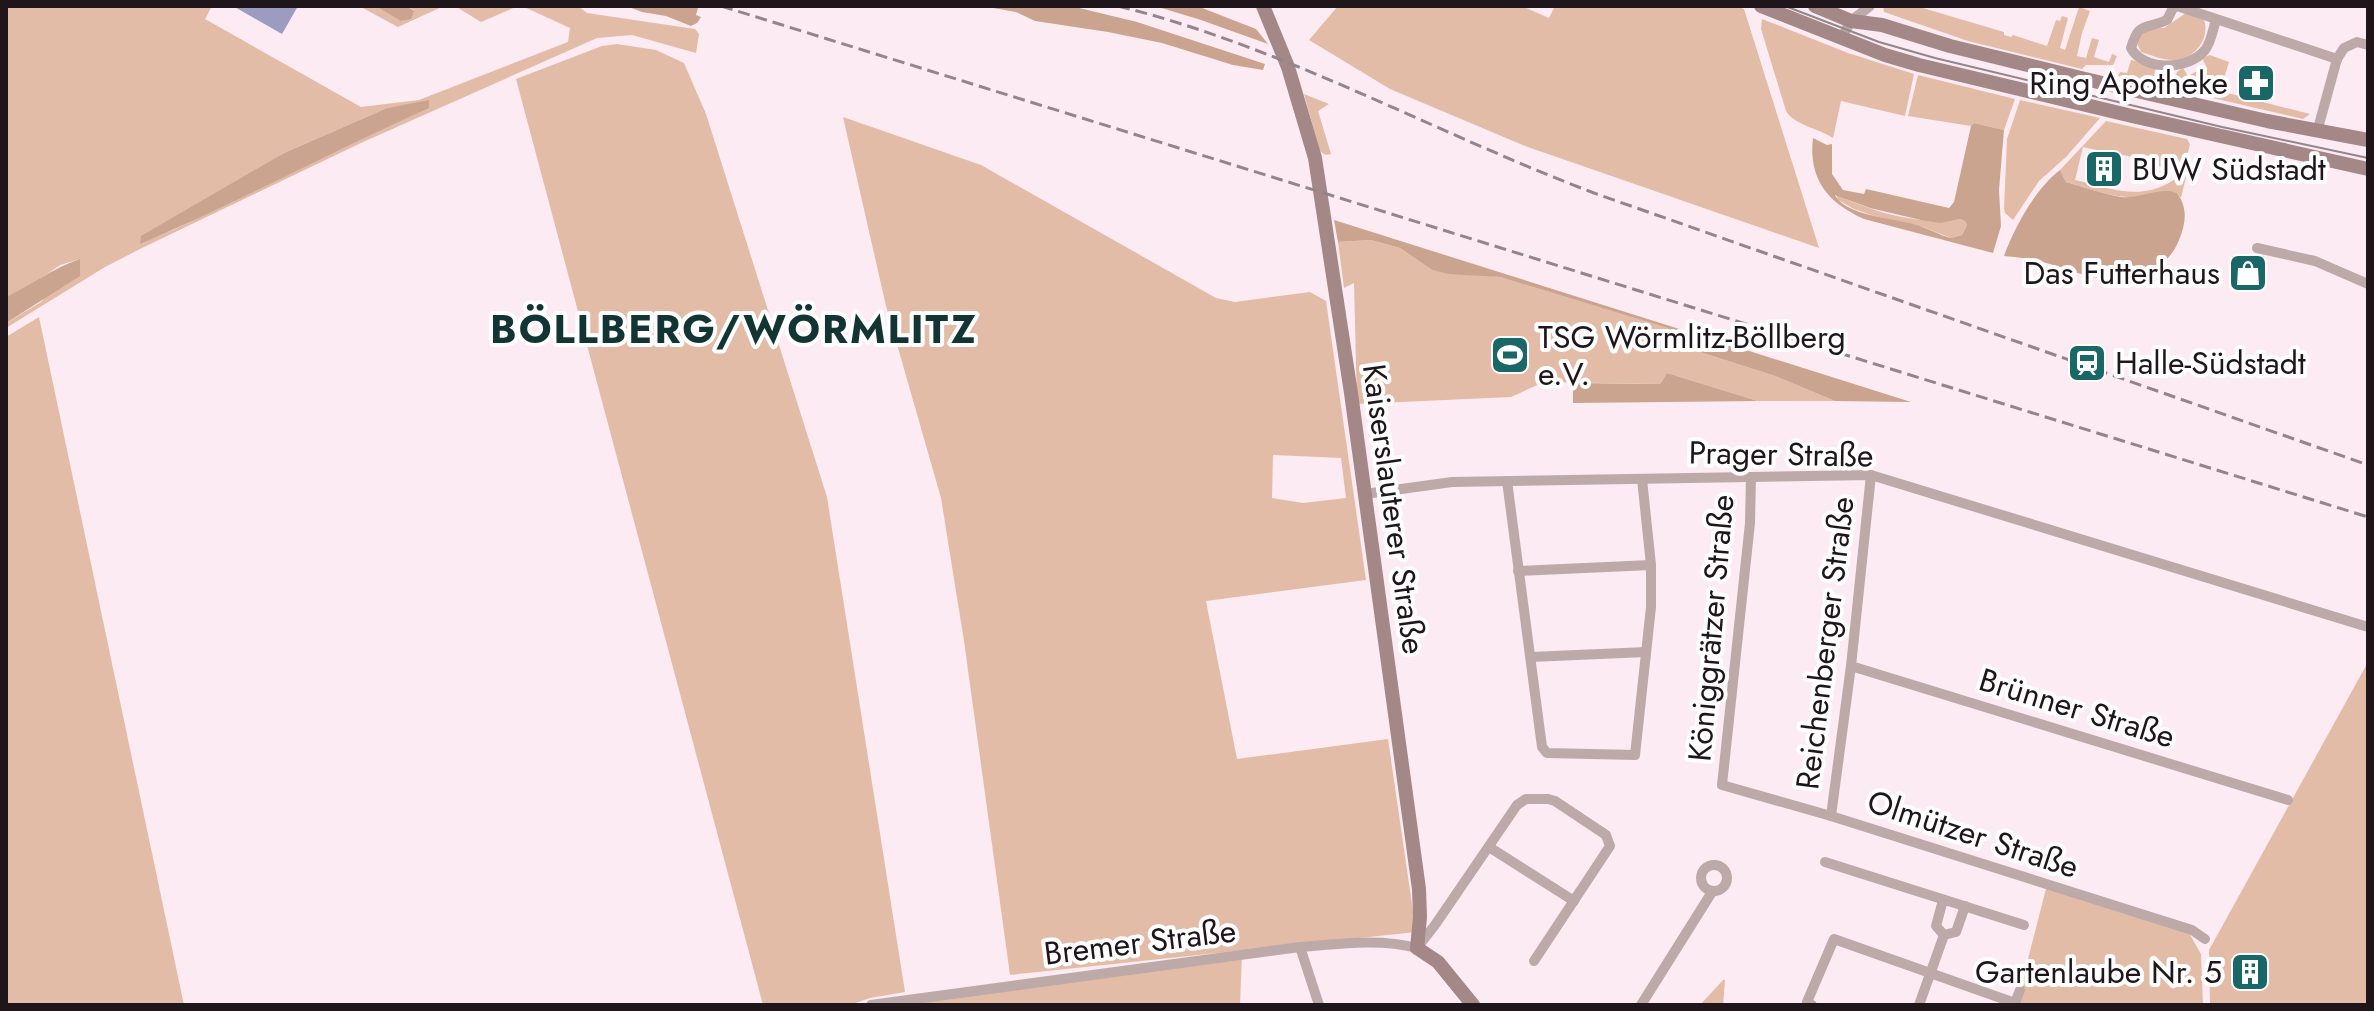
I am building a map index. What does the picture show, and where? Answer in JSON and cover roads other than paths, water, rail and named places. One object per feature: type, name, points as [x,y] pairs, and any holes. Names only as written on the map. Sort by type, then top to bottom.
[{"type":"street","name":"Kaiserslauterer Straße","points":[[1263,6],[1297,93],[1315,161],[1365,494],[1419,889],[1417,948]]},
{"type":"street","points":[[1761,6],[1885,55],[2020,90],[2368,169]]},
{"type":"street","points":[[1815,6],[1851,21],[1882,25],[1950,46],[2085,79],[2317,132],[2368,140]]},
{"type":"street","points":[[1842,37],[1851,21],[1870,6]]},
{"type":"street","points":[[2216,20],[2206,49],[2191,62],[2167,66],[2138,57],[2131,48],[2141,27],[2167,20],[2175,6],[2337,59]]},
{"type":"street","points":[[2317,132],[2337,59],[2344,48],[2357,42],[2368,45]]},
{"type":"street","points":[[2257,248],[2315,261],[2368,284]]},
{"type":"street","name":"Prager Straße","points":[[1365,494],[1452,482],[1871,475],[2368,627]]},
{"type":"street","name":"Reichenberger Straße","points":[[1831,816],[1871,475]]},
{"type":"street","name":"Königgrätzer Straße","points":[[1722,785],[1750,523],[1751,477]]},
{"type":"street","points":[[1507,481],[1542,747],[1547,753],[1635,755],[1651,607],[1651,565],[1642,479]]},
{"type":"street","points":[[1518,571],[1651,565]]},
{"type":"street","points":[[1531,657],[1646,652]]},
{"type":"street","name":"Brünner Straße","points":[[1851,666],[2288,800]]},
{"type":"street","name":"Olmützer Straße","points":[[1722,785],[1831,816],[2192,930],[2205,939]]},
{"type":"street","points":[[1473,1005],[1438,962],[1417,948],[1517,805],[1526,799],[1548,799],[1606,835],[1610,846],[1534,961]]},
{"type":"street","points":[[1489,847],[1574,901]]},
{"type":"street","points":[[1825,862],[2024,925]]},
{"type":"street","points":[[1641,1005],[1712,892]]},
{"type":"street","points":[[1943,900],[1936,926],[1944,935]]},
{"type":"street","points":[[1944,935],[1956,932],[1965,906]]},
{"type":"street","points":[[1919,1005],[1944,935]]},
{"type":"street","points":[[1812,1005],[1807,1002],[1834,939],[2014,1004],[2020,990]]},
{"type":"street","name":"Bremer Straße","points":[[871,1005],[1300,947],[1378,943],[1417,948]]},
{"type":"street","points":[[1300,947],[1319,1005]]},
{"type":"water","points":[[233,6],[298,6],[282,34]]},
{"type":"tram line","points":[[1785,6],[1879,42],[1935,58],[2222,127],[2368,158]]},
{"type":"railway","points":[[721,6],[2368,517]]},
{"type":"railway","points":[[1118,6],[1180,23],[1300,67],[1594,193],[2368,465]]},
{"type":"place","name":"Ring Apotheke","points":[[2256,83]]},
{"type":"place","name":"BUW Südstadt","points":[[2104,169]]},
{"type":"place","name":"Das Futterhaus","points":[[2248,273]]},
{"type":"place","name":"TSG Wörmlitz-Böllberg e.V.","points":[[1510,355]]},
{"type":"place","name":"Halle-Südstadt","points":[[2087,363]]},
{"type":"place","name":"Gartenlaube Nr. 5","points":[[2250,972]]},
{"type":"district","name":"BÖLLBERG/WÖRMLITZ","points":[[734,329]]}]
